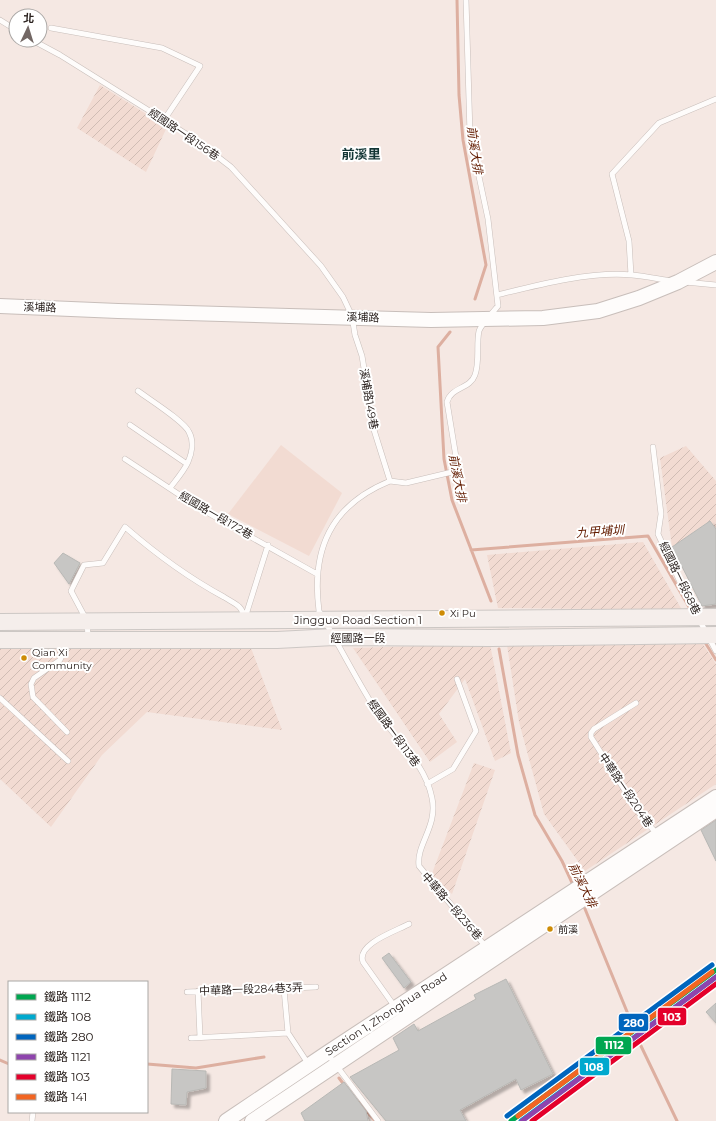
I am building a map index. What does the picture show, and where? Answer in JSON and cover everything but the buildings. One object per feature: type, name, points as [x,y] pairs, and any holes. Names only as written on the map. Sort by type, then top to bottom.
[{"type":"main road","name":"Jingguo Road Section 1","points":[[0,622],[245,619],[325,621],[699,619],[716,617]]},
{"type":"main road","name":"經國路一段","points":[[0,640],[270,640],[334,637],[711,636]]},
{"type":"street","name":"溪埔路","points":[[0,306],[118,311],[352,316],[431,320],[543,318],[598,311],[639,298],[678,282],[716,262]]},
{"type":"street","points":[[661,840],[716,798]]},
{"type":"street","points":[[661,840],[716,810]]},
{"type":"street","name":"Section 1, Zhonghua Road","points":[[226,1121],[396,1008],[491,952],[661,840]]},
{"type":"street","name":"Section 1, Zhonghua Road","points":[[252,1121],[336,1065],[491,952]]},
{"type":"lane","points":[[325,621],[319,611],[317,574],[324,546],[332,526],[359,498],[390,481],[406,482],[440,475],[455,470],[456,457],[448,402],[449,396],[452,392],[472,381],[475,374],[479,329],[498,306],[488,219],[470,134],[470,89],[466,0]]},
{"type":"lane","points":[[51,28],[162,48],[200,66],[164,120]]},
{"type":"lane","name":"經國路一段156巷","points":[[47,48],[196,140],[231,167],[321,266],[343,297],[352,316]]},
{"type":"lane","points":[[631,275],[629,241],[612,174],[659,123],[716,98]]},
{"type":"lane","points":[[497,295],[535,286],[607,275],[631,275],[678,282],[716,285]]},
{"type":"lane","name":"溪埔路149巷","points":[[352,316],[355,335],[362,356],[374,430],[390,481]]},
{"type":"lane","name":"經國路一段172巷","points":[[138,391],[189,430],[192,439],[192,447],[187,464],[170,488],[201,509],[268,545],[317,574]]},
{"type":"lane","points":[[130,425],[187,464]]},
{"type":"lane","name":"經國路一段68巷","points":[[653,447],[661,514],[658,534],[699,619],[711,636],[716,651]]},
{"type":"lane","points":[[125,459],[170,488]]},
{"type":"lane","points":[[88,640],[87,621],[71,591],[84,565],[103,563],[125,527],[153,552],[195,582],[240,606],[245,619]]},
{"type":"lane","points":[[245,619],[268,545]]},
{"type":"lane","name":"經國路一段113巷","points":[[325,621],[376,710],[413,758],[427,784]]},
{"type":"lane","points":[[67,732],[33,697],[31,684],[34,678],[60,660],[70,640]]},
{"type":"lane","points":[[427,784],[453,769],[476,731],[457,679]]},
{"type":"lane","points":[[0,698],[68,761]]},
{"type":"lane","name":"中華路一段204巷","points":[[636,703],[591,733],[594,742],[634,804],[661,840]]},
{"type":"lane","name":"中華路一段236巷","points":[[427,784],[432,797],[433,814],[430,830],[419,856],[419,866],[491,952]]},
{"type":"lane","points":[[396,1008],[363,962],[362,954],[366,946],[408,924]]},
{"type":"lane","name":"中華路一段284巷3弄","points":[[187,992],[284,989],[316,986]]},
{"type":"lane","points":[[284,989],[288,1033],[318,1077]]},
{"type":"lane","points":[[198,991],[200,1037]]},
{"type":"lane","points":[[191,1038],[288,1033]]},
{"type":"lane","points":[[327,1053],[378,1121]]},
{"type":"shaded area","points":[[100,85],[167,127],[146,172],[77,128]]},
{"type":"shaded area","points":[[281,445],[342,493],[309,556],[228,514]]},
{"type":"shaded area","points":[[686,446],[716,481],[716,529],[710,521],[672,547],[660,458]]},
{"type":"shaded area","points":[[643,542],[682,610],[498,608],[487,555]]},
{"type":"shaded area","points":[[701,641],[716,664],[716,784],[585,871],[544,814],[519,722],[507,645]]},
{"type":"shaded area","points":[[490,644],[511,753],[495,761],[465,679],[439,714],[457,742],[430,762],[353,648]]},
{"type":"shaded area","points":[[251,648],[282,730],[147,712],[102,755],[51,827],[0,779],[0,649]]},
{"type":"shaded area","points":[[474,763],[495,770],[452,894],[431,876]]},
{"type":"waterway","name":"前溪大排","points":[[457,0],[459,95],[463,140],[486,265],[475,299]]},
{"type":"waterway","name":"前溪大排","points":[[450,332],[438,347],[444,459],[452,500],[491,601]]},
{"type":"waterway","name":"九甲埔圳","points":[[471,550],[648,536],[689,607]]},
{"type":"waterway","name":"九甲埔圳","points":[[706,644],[716,660]]},
{"type":"waterway","name":"前溪大排","points":[[499,649],[518,755],[535,815],[562,861],[574,887]]},
{"type":"waterway","name":"前溪大排","points":[[583,904],[641,1046],[677,1121]]},
{"type":"waterway","points":[[148,1064],[196,1068],[264,1057]]},
{"type":"waterway","points":[[0,1060],[8,1064]]},
{"type":"waterway","points":[[339,1078],[345,1086]]},
{"type":"waterway","points":[[359,1102],[375,1121]]},
{"type":"rail line","name":"280","points":[[507,1116],[712,965]]},
{"type":"rail line","name":"1112","points":[[511,1121],[716,970]]},
{"type":"rail line","name":"141","points":[[518,1116],[712,972]]},
{"type":"rail line","name":"108","points":[[521,1121],[716,977]]},
{"type":"rail line","name":"1121","points":[[522,1121],[716,977]]},
{"type":"rail line","name":"103","points":[[532,1121],[716,984]]},
{"type":"place","name":"Xi Pu","points":[[442,613]]},
{"type":"place","name":"Qian Xi Community","points":[[24,658]]},
{"type":"place","name":"前溪","points":[[550,929]]},
{"type":"district","name":"前溪里","points":[[361,154]]}]
